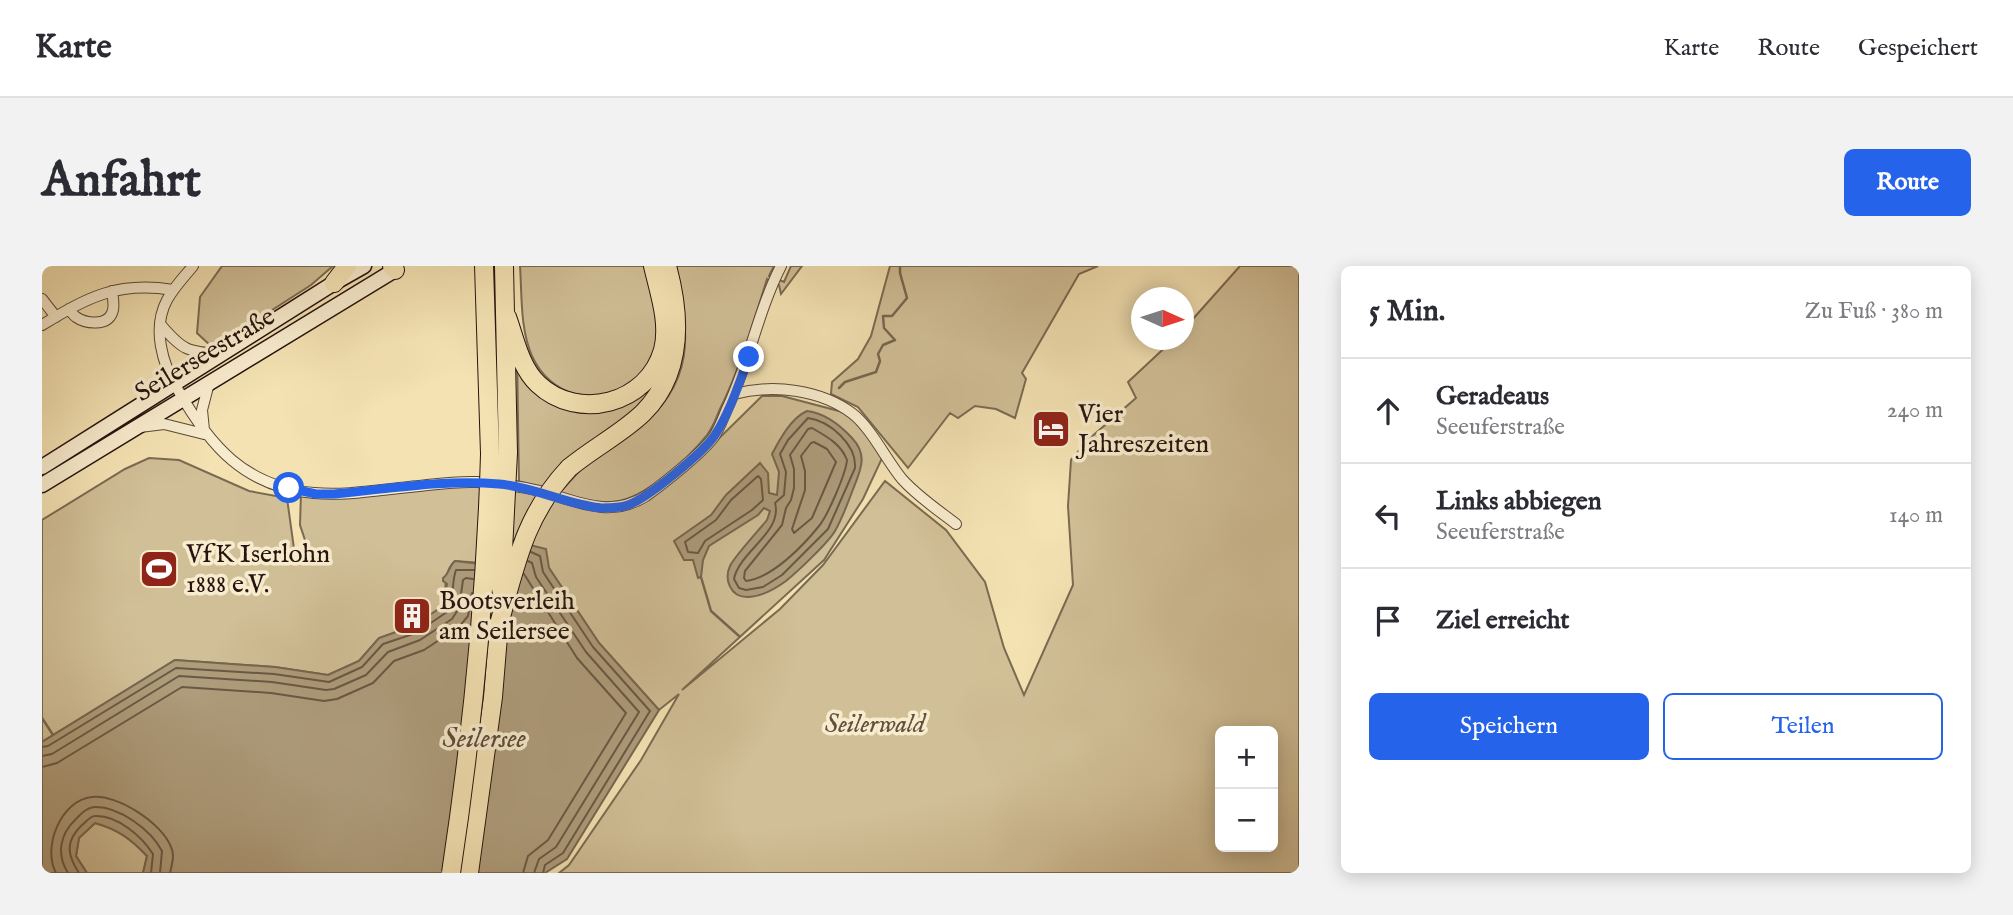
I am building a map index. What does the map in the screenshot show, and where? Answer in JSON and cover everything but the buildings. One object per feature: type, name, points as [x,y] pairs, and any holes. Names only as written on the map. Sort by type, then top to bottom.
[{"type":"highway","points":[[334,283],[346,266]]},
{"type":"highway","points":[[451,873],[472,721],[484,583],[490,454],[485,266]]},
{"type":"highway","points":[[469,873],[493,698],[499,624],[508,453],[504,266]]},
{"type":"highway","points":[[507,317],[525,366],[551,394],[570,402],[592,405],[611,402],[628,396],[642,385],[663,349],[666,331],[653,266]]},
{"type":"highway","points":[[499,624],[528,528],[543,499],[569,468],[643,412],[657,396],[668,376],[675,353],[676,307],[667,266]]},
{"type":"main road","name":"Seilerseestraße","points":[[42,467],[364,266]]},
{"type":"main road","name":"Seilerseestraße","points":[[42,485],[394,267]]},
{"type":"street","points":[[193,266],[173,290],[161,314],[161,351],[174,384],[205,434],[225,456],[248,472],[268,482],[300,492],[334,494],[475,482],[512,485],[580,505],[613,508],[625,507],[646,496],[714,437],[749,357],[771,285],[781,266]]},
{"type":"street","points":[[42,325],[98,294],[150,286],[173,290]]},
{"type":"street","points":[[69,309],[76,317],[104,322],[111,317],[113,310],[112,291]]},
{"type":"street","points":[[42,299],[55,317]]},
{"type":"street","points":[[161,324],[170,336],[191,352],[219,355]]},
{"type":"street","points":[[205,434],[202,410],[209,383]]},
{"type":"street","points":[[734,394],[765,388],[802,391],[823,398],[854,415],[903,480],[956,524]]},
{"type":"street","points":[[133,428],[164,424],[205,434]]},
{"type":"green space","points":[[222,266],[333,266],[311,285],[213,348],[197,333],[200,297]]},
{"type":"green space","points":[[520,266],[645,266],[659,329],[656,350],[649,365],[630,382],[602,395],[575,394],[550,381],[532,356],[525,335]]},
{"type":"green space","points":[[674,266],[774,266],[769,276],[784,282],[791,266],[802,266],[781,294],[779,285],[767,279],[740,363],[714,423],[702,441],[681,462],[651,487],[615,502],[590,501],[560,492],[586,464],[635,431],[655,413],[679,376],[684,356],[684,314]]},
{"type":"green space","points":[[890,266],[1098,266],[1079,274],[1022,373],[1026,379],[1015,418],[996,409],[975,406],[958,418],[950,413],[908,468],[858,407],[831,394],[832,382],[858,359],[871,336]]},
{"type":"green space","name":"Seilerwald","points":[[1240,266],[1299,266],[1299,873],[559,873],[569,865],[641,760],[679,694],[659,710],[599,643],[549,568],[455,561],[447,576],[444,606],[413,626],[379,638],[359,661],[328,675],[275,667],[175,660],[42,742],[42,520],[125,469],[149,458],[179,460],[249,491],[287,498],[295,556],[293,563],[309,552],[300,525],[301,493],[474,483],[625,509],[693,464],[762,396],[782,396],[854,415],[884,454],[863,499],[824,560],[682,690],[780,609],[823,565],[885,481],[946,530],[985,582],[1004,648],[1024,695],[1073,585],[1068,506],[1071,460],[1089,439],[1136,398],[1128,382],[1162,350],[1194,350],[1194,318]]},
{"type":"green space","points":[[517,354],[567,405],[663,378],[636,412],[560,466],[543,489],[519,483]]},
{"type":"green space","points":[[95,823],[124,835],[147,856],[143,873],[87,873],[76,856],[79,838]]},
{"type":"water","points":[[807,411],[820,414],[837,424],[852,438],[862,457],[860,470],[835,531],[812,557],[782,584],[757,596],[741,596],[730,586],[728,571],[736,556],[767,520],[770,511],[764,508],[758,515],[709,546],[703,560],[701,577],[698,578],[693,560],[684,560],[674,541],[711,515],[726,495],[760,463],[768,473],[769,493],[777,495],[779,472],[772,454],[791,424]]},
{"type":"water","name":"Seilersee","points":[[510,540],[546,549],[549,568],[599,643],[659,710],[567,859],[545,873],[143,873],[147,856],[123,835],[95,823],[79,838],[76,856],[87,873],[42,873],[42,742],[175,660],[275,667],[328,675],[359,661],[379,638],[413,626],[443,606],[447,584],[443,578],[455,561],[481,564]]},
{"type":"waterway","points":[[839,388],[845,382],[876,372],[880,361],[878,354],[883,345],[895,340],[884,328],[883,316],[892,316],[907,298],[900,266]]},
{"type":"waterway","points":[[701,577],[711,611],[739,636]]},
{"type":"waterway","points":[[42,718],[53,735]]},
{"type":"place","name":"Vier Jahreszeiten","points":[[1051,429]]},
{"type":"place","name":"VfK Iserlohn 1888 e.V.","points":[[159,569]]},
{"type":"place","name":"Bootsverleih am Seilersee","points":[[412,616]]},
{"type":"route","points":[[289,488],[300,492],[334,494],[475,482],[512,485],[580,505],[625,507],[646,496],[674,474],[714,437],[749,357]]}]
